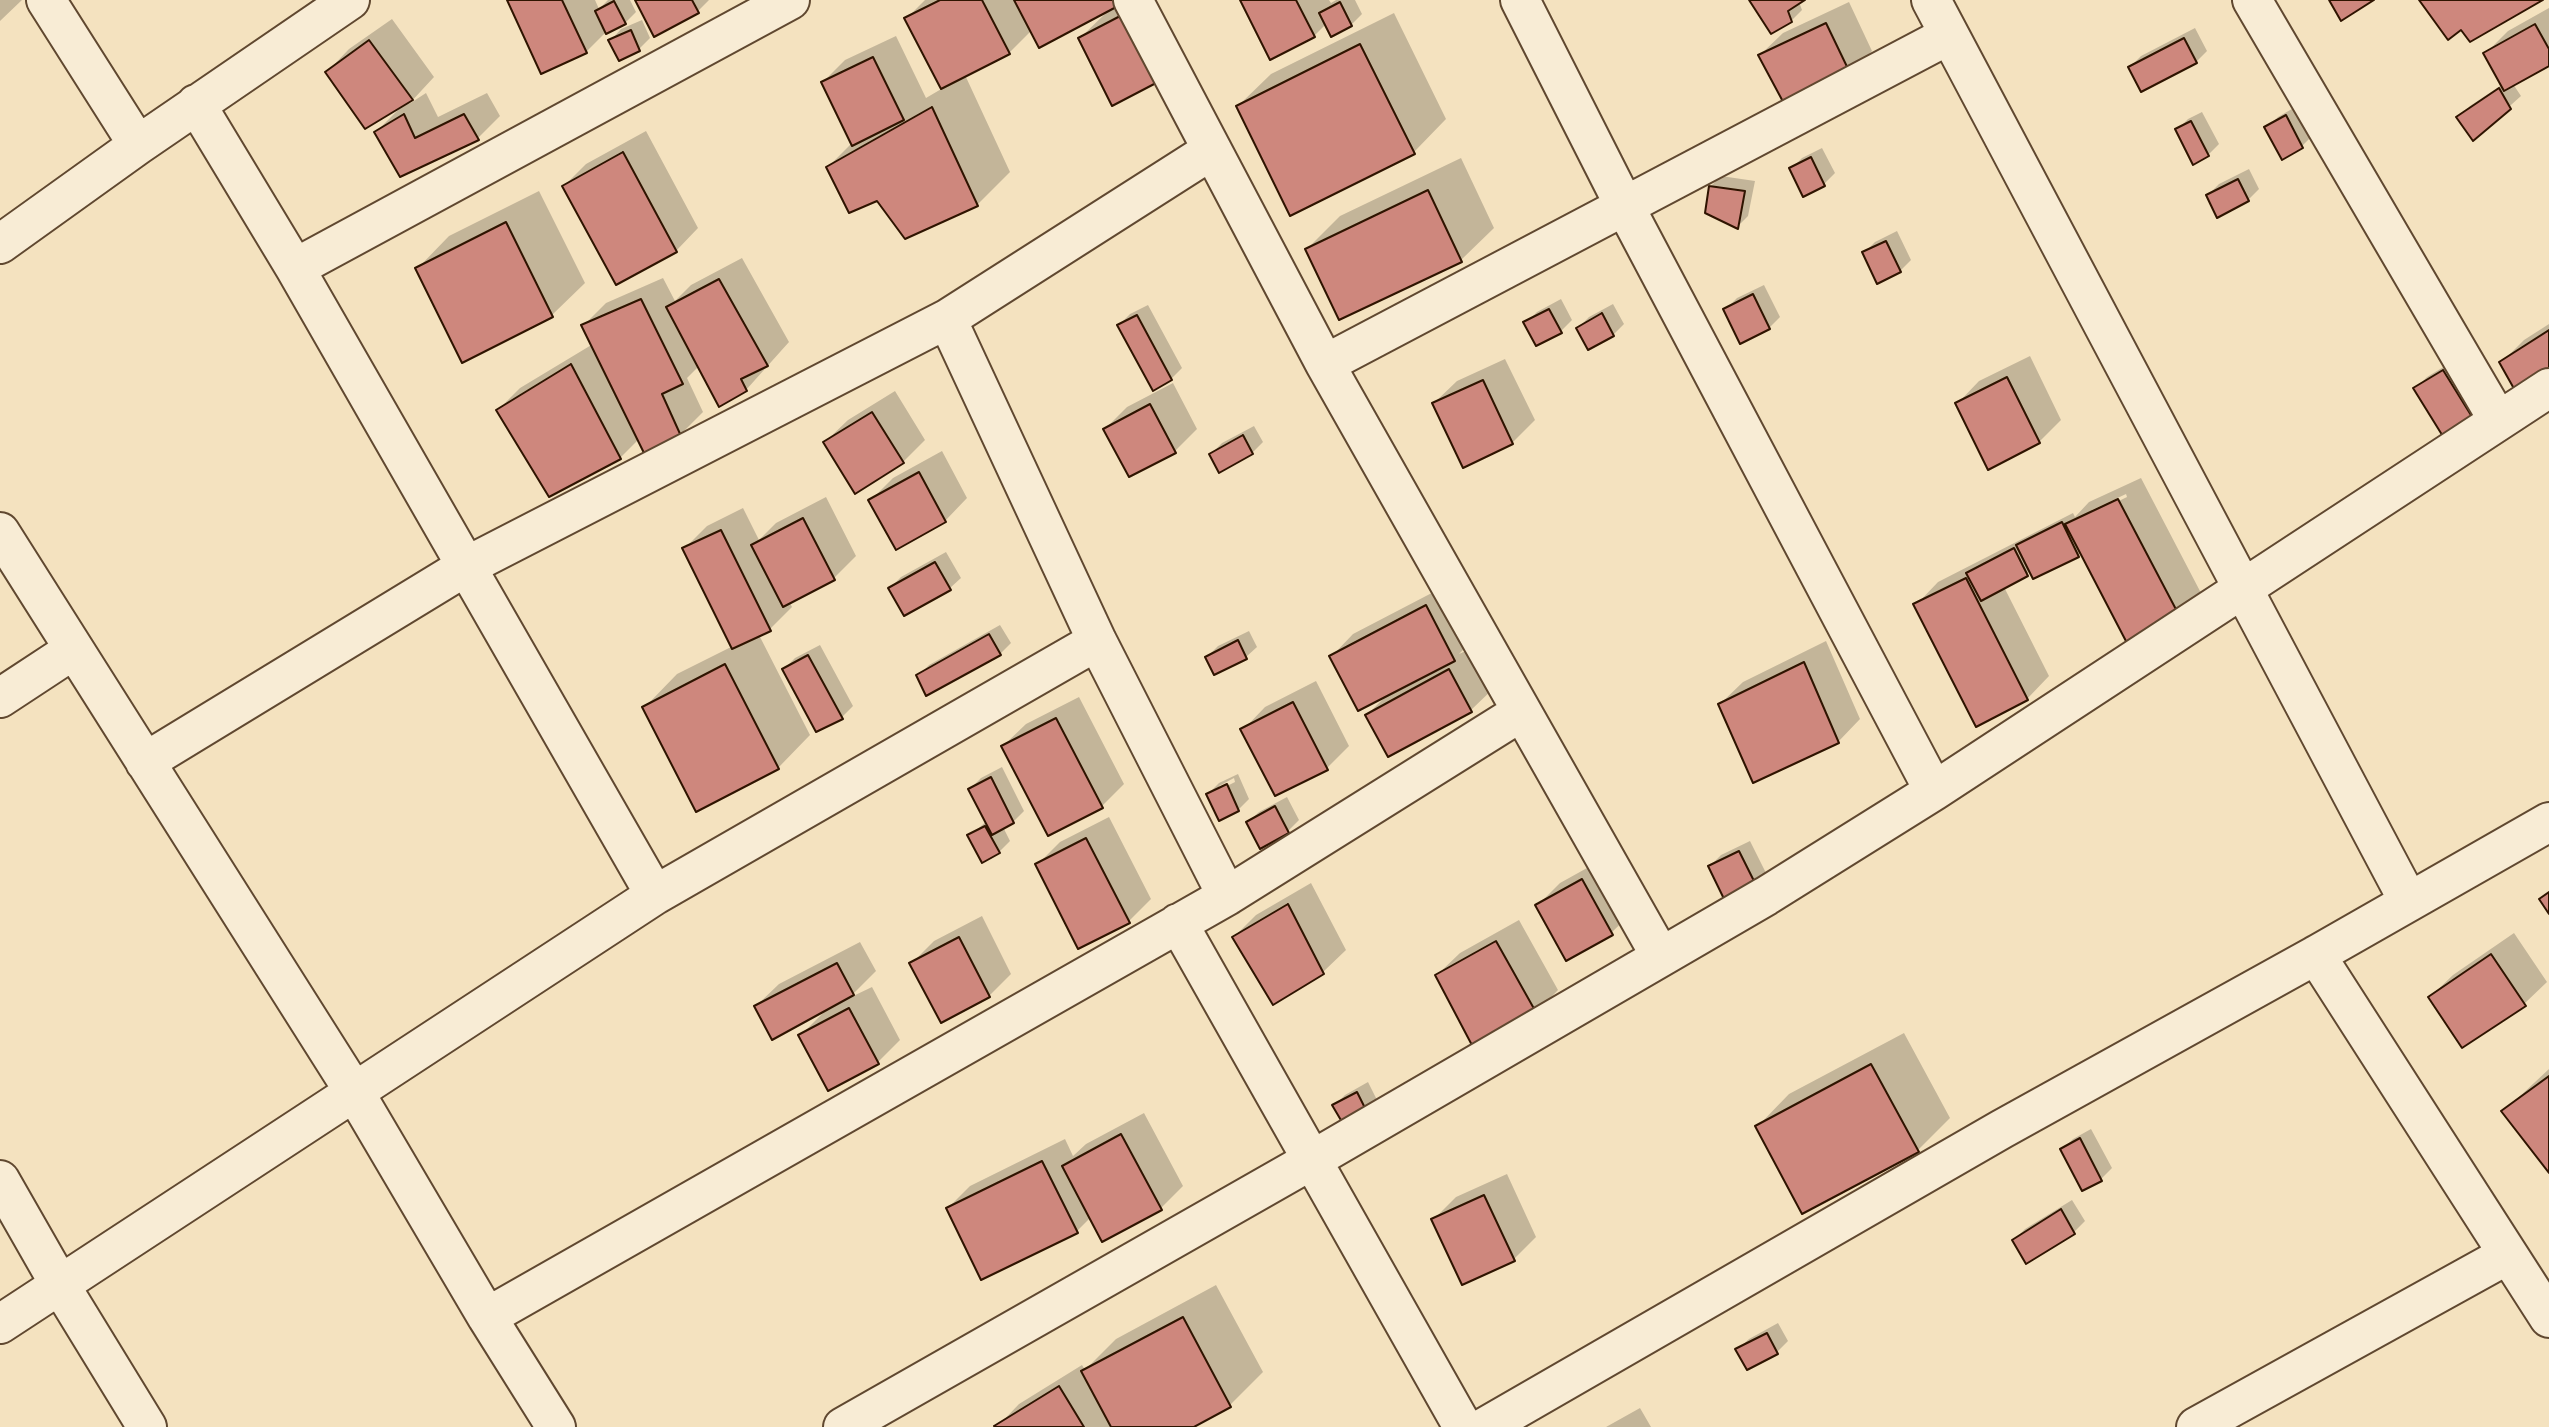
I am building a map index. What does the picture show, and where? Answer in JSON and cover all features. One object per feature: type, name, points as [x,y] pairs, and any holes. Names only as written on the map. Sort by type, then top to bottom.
[{"type":"street","points":[[46,0],[138,145]]},
{"type":"street","points":[[0,244],[196,104],[350,0]]},
{"type":"street","points":[[295,268],[790,0]]},
{"type":"street","points":[[1133,0],[1325,364],[1661,957]]},
{"type":"street","points":[[1520,0],[1624,205],[1934,791]]},
{"type":"street","points":[[1931,0],[2409,902]]},
{"type":"street","points":[[2252,0],[2498,420]]},
{"type":"street","points":[[1325,364],[1949,35]]},
{"type":"street","points":[[196,104],[295,268],[655,895]]},
{"type":"street","points":[[145,762],[465,567],[947,319],[1212,150]]},
{"type":"street","points":[[947,319],[1097,641],[1227,896]]},
{"type":"street","points":[[843,1427],[1312,1160],[1766,896],[1934,791],[2549,388]]},
{"type":"street","points":[[0,532],[355,1093],[487,1317],[556,1427]]},
{"type":"street","points":[[0,1324],[655,895],[1097,641]]},
{"type":"street","points":[[0,698],[73,650]]},
{"type":"street","points":[[487,1317],[1227,896],[1521,712]]},
{"type":"street","points":[[1485,1427],[2002,1129],[2549,822]]},
{"type":"street","points":[[1178,923],[1463,1427]]},
{"type":"street","points":[[2316,955],[2549,1318]]},
{"type":"street","points":[[0,1180],[60,1285],[147,1427]]},
{"type":"street","points":[[2196,1427],[2507,1255]]},
{"type":"building","points":[[507,0],[562,0],[587,53],[541,74]]},
{"type":"building","points":[[635,0],[692,0],[699,13],[654,37]]},
{"type":"building","points":[[940,0],[982,0],[1010,54],[941,89],[904,18]]},
{"type":"building","points":[[1014,0],[1117,0],[1120,5],[1039,48]]},
{"type":"building","points":[[1240,0],[1296,0],[1315,37],[1270,60]]},
{"type":"building","points":[[1749,0],[1805,0],[1788,11],[1792,22],[1771,34]]},
{"type":"building","points":[[2329,0],[2374,0],[2341,21]]},
{"type":"building","points":[[2419,0],[2543,0],[2470,42],[2461,30],[2448,40]]},
{"type":"building","points":[[614,1],[626,24],[606,34],[595,11]]},
{"type":"building","points":[[1340,2],[1352,26],[1331,37],[1319,13]]},
{"type":"building","points":[[1124,14],[1158,82],[1112,106],[1078,38]]},
{"type":"building","points":[[1826,23],[1851,75],[1788,111],[1758,55]]},
{"type":"building","points":[[2535,24],[2549,49],[2549,66],[2504,91],[2483,53]]},
{"type":"building","points":[[631,30],[640,51],[619,61],[608,40]]},
{"type":"building","points":[[2184,38],[2197,63],[2141,92],[2128,67]]},
{"type":"building","points":[[369,40],[413,100],[365,129],[325,72]]},
{"type":"building","points":[[1360,44],[1415,154],[1290,216],[1236,106]]},
{"type":"building","points":[[873,57],[904,120],[852,146],[821,82]]},
{"type":"building","points":[[2499,88],[2511,109],[2473,141],[2456,117]]},
{"type":"building","points":[[932,107],[978,206],[905,239],[877,201],[849,213],[826,167]]},
{"type":"building","points":[[404,114],[415,138],[464,114],[479,140],[400,177],[374,132]]},
{"type":"building","points":[[2286,115],[2303,148],[2282,160],[2264,127]]},
{"type":"building","points":[[2191,121],[2209,156],[2193,165],[2175,129]]},
{"type":"building","points":[[623,152],[677,252],[616,285],[562,186]]},
{"type":"building","points":[[1811,157],[1825,186],[1803,197],[1789,168]]},
{"type":"building","points":[[2238,179],[2249,201],[2217,218],[2206,195]]},
{"type":"building","points":[[1709,186],[1745,191],[1738,229],[1705,213]]},
{"type":"building","points":[[1428,190],[1462,262],[1339,320],[1305,249]]},
{"type":"building","points":[[506,222],[553,317],[462,363],[415,268]]},
{"type":"building","points":[[1886,241],[1901,272],[1877,284],[1862,252]]},
{"type":"building","points":[[719,279],[768,366],[741,379],[747,391],[719,407],[666,307]]},
{"type":"building","points":[[1753,294],[1770,329],[1740,344],[1723,309]]},
{"type":"building","points":[[641,299],[683,384],[662,394],[681,436],[644,453],[581,325]]},
{"type":"building","points":[[1549,309],[1562,333],[1536,346],[1523,322]]},
{"type":"building","points":[[1602,313],[1614,336],[1588,350],[1576,328]]},
{"type":"building","points":[[1137,315],[1172,380],[1153,391],[1117,325]]},
{"type":"building","points":[[2549,330],[2549,373],[2517,394],[2499,362]]},
{"type":"building","points":[[571,364],[621,459],[549,497],[496,410]]},
{"type":"building","points":[[2443,370],[2474,420],[2444,438],[2413,388]]},
{"type":"building","points":[[2007,377],[2040,443],[1988,470],[1955,403]]},
{"type":"building","points":[[1483,380],[1513,444],[1463,468],[1432,403]]},
{"type":"building","points":[[1150,404],[1176,453],[1129,477],[1103,429]]},
{"type":"building","points":[[872,412],[904,463],[855,494],[823,442]]},
{"type":"building","points":[[1243,435],[1253,454],[1219,473],[1209,454]]},
{"type":"building","points":[[919,472],[946,522],[896,550],[868,500]]},
{"type":"building","points":[[2118,499],[2180,617],[2128,645],[2065,524]]},
{"type":"building","points":[[803,518],[835,580],[783,607],[751,545]]},
{"type":"building","points":[[2062,522],[2079,557],[2033,579],[2016,545]]},
{"type":"building","points":[[721,530],[771,631],[732,649],[682,548]]},
{"type":"building","points":[[2014,548],[2028,576],[1981,601],[1966,573]]},
{"type":"building","points":[[935,562],[951,590],[904,616],[888,588]]},
{"type":"building","points":[[1966,578],[2028,700],[1976,727],[1913,604]]},
{"type":"building","points":[[1426,605],[1455,661],[1358,711],[1329,656]]},
{"type":"building","points":[[989,634],[1001,655],[926,696],[916,675]]},
{"type":"building","points":[[1238,640],[1247,659],[1214,675],[1205,657]]},
{"type":"building","points":[[808,655],[843,719],[816,732],[782,669]]},
{"type":"building","points":[[1804,662],[1839,743],[1753,783],[1718,704]]},
{"type":"building","points":[[725,664],[779,769],[696,812],[642,707]]},
{"type":"building","points":[[1449,669],[1472,712],[1388,757],[1365,715]]},
{"type":"building","points":[[1293,702],[1328,770],[1275,796],[1240,729]]},
{"type":"building","points":[[1056,718],[1103,808],[1048,836],[1001,746]]},
{"type":"building","points":[[991,777],[1014,823],[992,835],[968,789]]},
{"type":"building","points":[[1227,784],[1239,811],[1219,821],[1206,794]]},
{"type":"building","points":[[1275,806],[1289,833],[1260,849],[1246,822]]},
{"type":"building","points":[[985,826],[1000,853],[982,863],[967,835]]},
{"type":"building","points":[[1086,838],[1130,923],[1078,949],[1035,864]]},
{"type":"building","points":[[1739,851],[1757,887],[1726,903],[1708,866]]},
{"type":"building","points":[[1582,879],[1613,935],[1566,961],[1535,905]]},
{"type":"building","points":[[2549,892],[2549,914],[2539,899]]},
{"type":"building","points":[[1288,904],[1324,974],[1273,1005],[1232,937]]},
{"type":"building","points":[[959,937],[990,997],[941,1023],[909,963]]},
{"type":"building","points":[[1496,941],[1537,1014],[1474,1049],[1435,975]]},
{"type":"building","points":[[2491,954],[2526,1006],[2462,1048],[2428,997]]},
{"type":"building","points":[[837,963],[854,995],[772,1040],[754,1006]]},
{"type":"building","points":[[849,1008],[879,1064],[828,1091],[798,1035]]},
{"type":"building","points":[[1871,1064],[1919,1152],[1802,1214],[1755,1126]]},
{"type":"building","points":[[2549,1076],[2549,1173],[2501,1111]]},
{"type":"building","points":[[1357,1092],[1368,1114],[1345,1127],[1332,1105]]},
{"type":"building","points":[[1121,1134],[1162,1210],[1102,1242],[1062,1166]]},
{"type":"building","points":[[2080,1138],[2102,1181],[2082,1191],[2060,1149]]},
{"type":"building","points":[[1042,1161],[1078,1233],[981,1280],[946,1208]]},
{"type":"building","points":[[1484,1195],[1515,1261],[1462,1285],[1431,1219]]},
{"type":"building","points":[[2061,1209],[2075,1234],[2026,1264],[2012,1240]]},
{"type":"building","points":[[1183,1317],[1231,1407],[1194,1427],[1111,1427],[1081,1371]]},
{"type":"building","points":[[1767,1333],[1778,1354],[1747,1370],[1735,1349]]},
{"type":"building","points":[[1059,1386],[1084,1427],[994,1426]]}]
